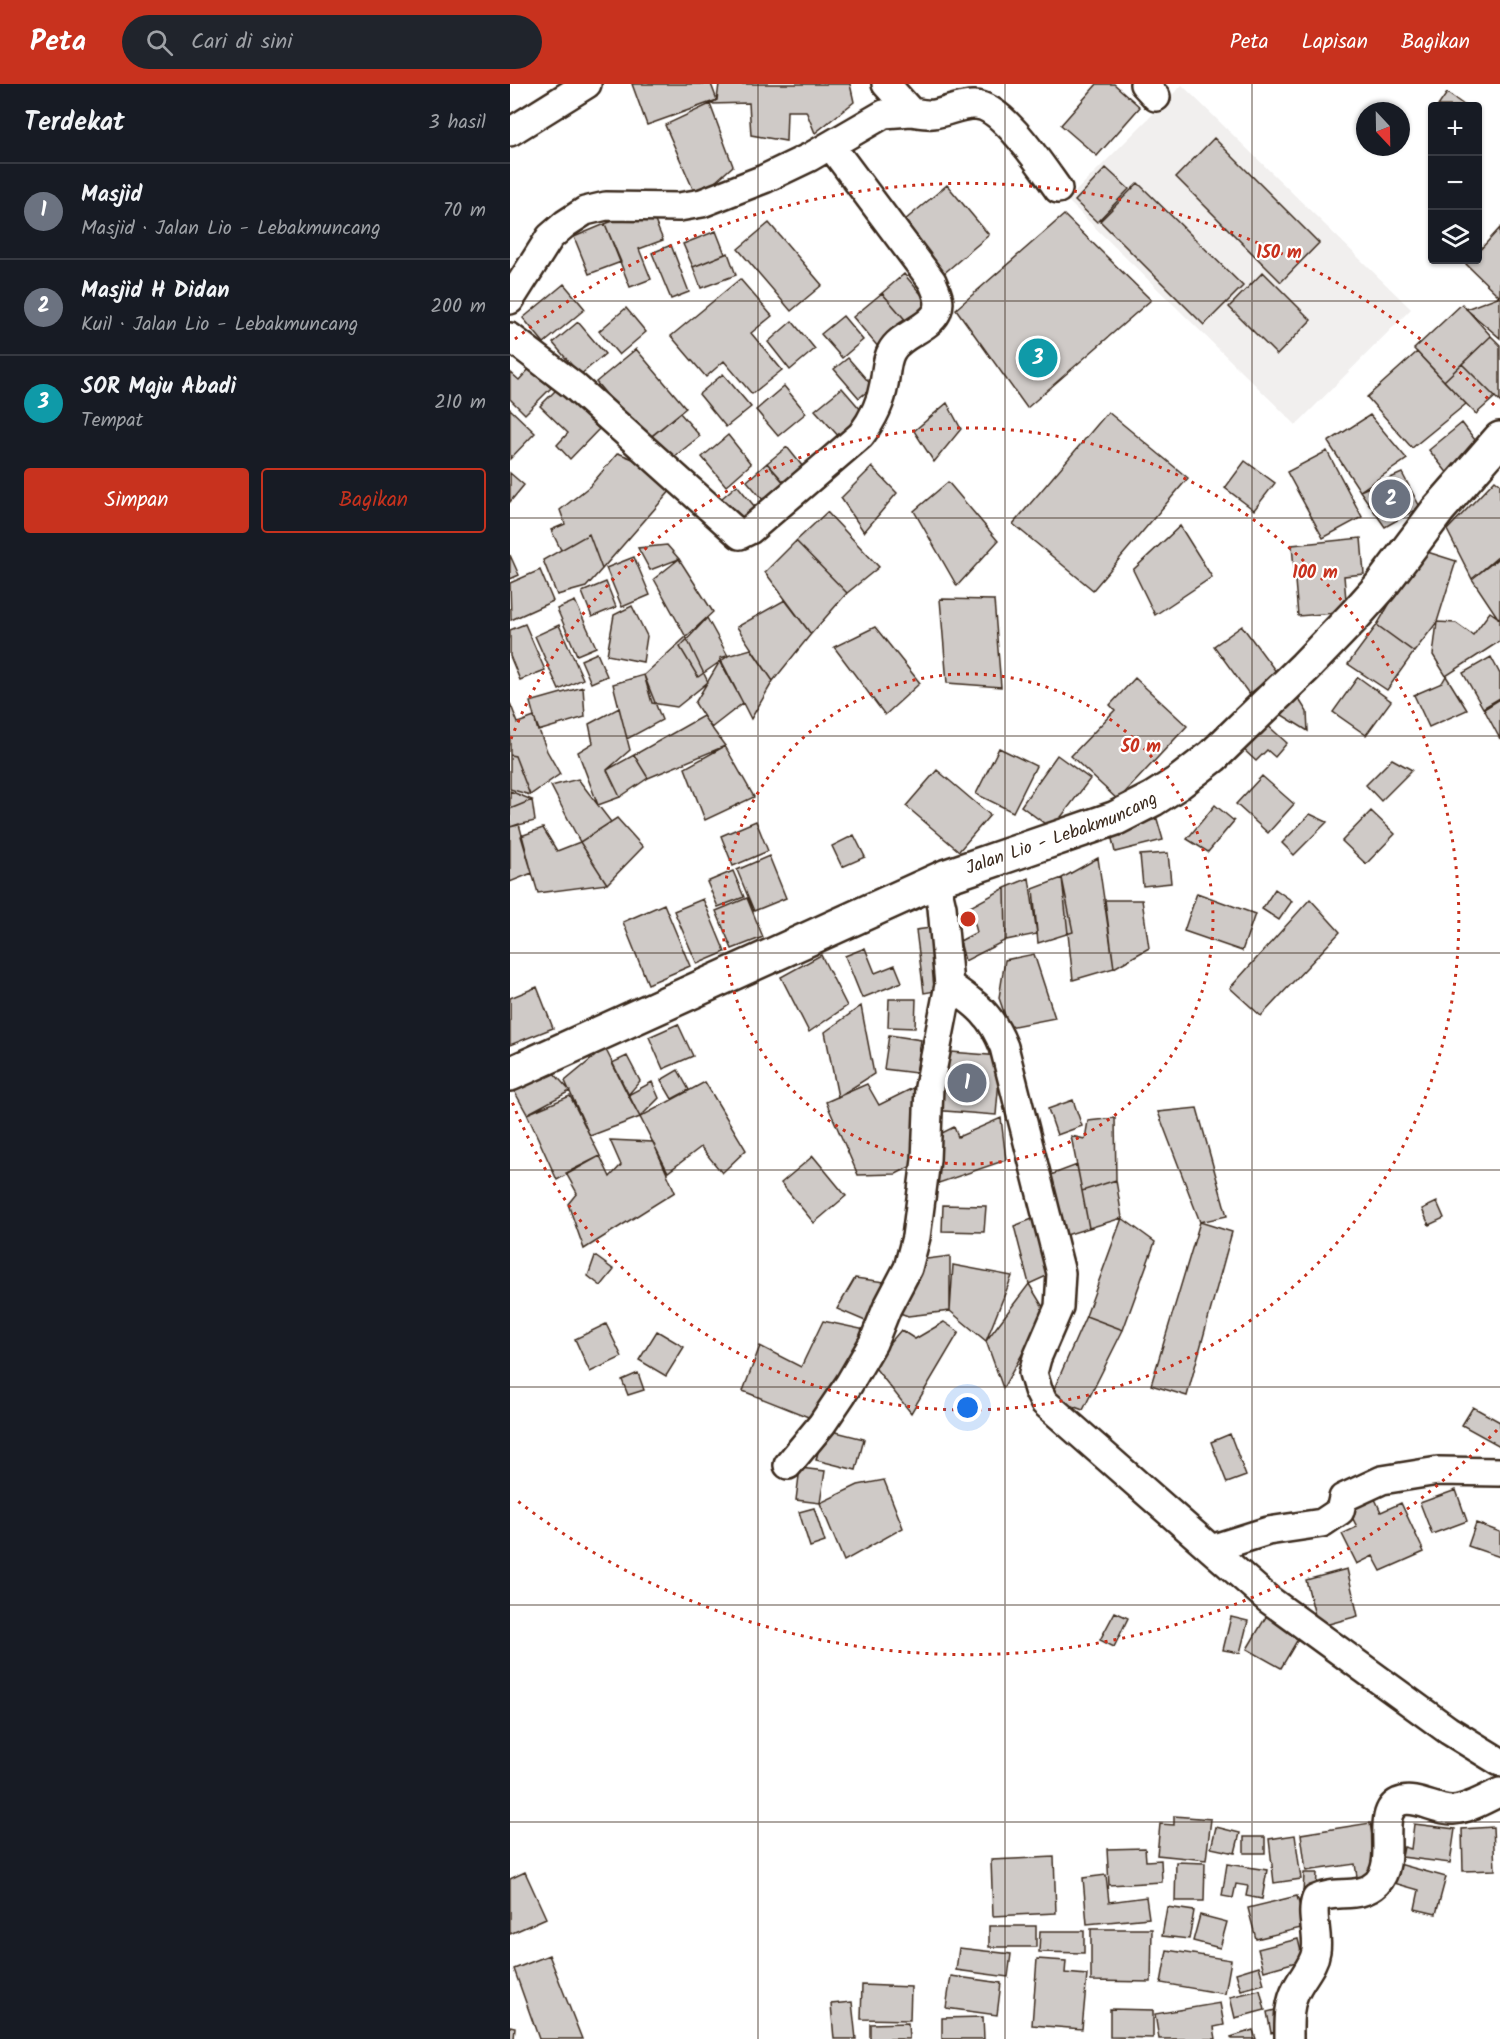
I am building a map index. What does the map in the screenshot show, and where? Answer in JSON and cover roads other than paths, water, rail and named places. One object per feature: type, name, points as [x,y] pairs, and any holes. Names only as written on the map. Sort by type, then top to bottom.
[{"type":"street","points":[[510,132],[587,84]]},
{"type":"street","points":[[886,84],[911,112]]},
{"type":"street","points":[[510,300],[550,237],[585,211],[606,206],[680,207],[702,203],[764,179],[831,146],[884,114],[911,112],[932,114],[973,104],[988,108],[1008,125],[1058,189]]},
{"type":"street","points":[[510,337],[573,386],[740,535],[750,530],[861,435],[880,402],[891,351],[911,333],[928,322],[937,312],[939,298],[932,281],[831,146]]},
{"type":"street","name":"Jalan Lio - Lebakmuncang","points":[[510,1074],[936,881],[1116,818],[1170,788],[1213,756],[1305,667],[1380,587],[1438,510],[1500,439]]},
{"type":"street","points":[[788,1466],[822,1424],[873,1343],[887,1308],[908,1268],[916,1237],[926,1160],[929,1087],[949,985],[942,907],[936,881]]},
{"type":"street","points":[[949,985],[983,1010],[997,1030],[1004,1047],[1043,1198],[1049,1230],[1056,1248],[1061,1273],[1059,1307],[1033,1373],[1044,1402],[1269,1599],[1448,1730],[1500,1762]]},
{"type":"street","points":[[1211,1549],[1268,1530],[1322,1523],[1340,1511],[1343,1498],[1382,1480],[1438,1471],[1500,1472]]},
{"type":"street","points":[[1289,2039],[1291,2004],[1296,1989],[1315,1957],[1317,1949],[1314,1907],[1316,1899],[1364,1891],[1379,1881],[1389,1853],[1386,1824],[1391,1809],[1408,1800],[1453,1810],[1465,1808],[1500,1792]]},
{"type":"place","name":"SOR Maju Abadi","points":[[1038,358]]},
{"type":"place","name":"Masjid H Didan","points":[[1391,499]]},
{"type":"place","name":"Masjid","points":[[967,1083]]}]
